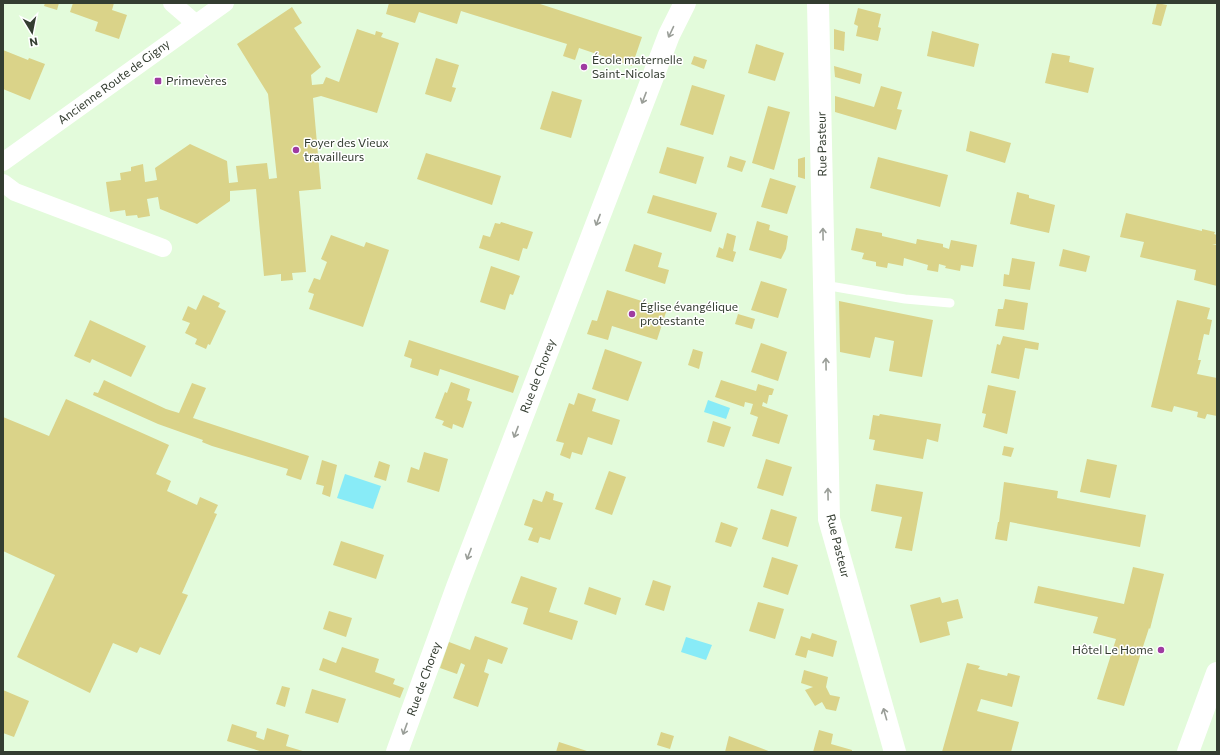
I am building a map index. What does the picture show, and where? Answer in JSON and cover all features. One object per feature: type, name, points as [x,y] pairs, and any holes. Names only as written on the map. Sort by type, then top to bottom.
[{"type":"street","points":[[172,3],[195,23]]},
{"type":"street","name":"Ancienne Route de Gigny","points":[[3,162],[195,23],[225,3]]},
{"type":"street","name":"Rue de Chorey","points":[[397,752],[504,462],[666,42],[685,3]]},
{"type":"street","name":"Rue Pasteur","points":[[818,3],[829,519],[895,752]]},
{"type":"street","points":[[3,183],[15,192],[163,248]]},
{"type":"street","points":[[1188,752],[1217,673]]},
{"type":"lane","points":[[824,285],[905,299],[950,303]]},
{"type":"water","points":[[708,400],[730,408],[726,419],[704,412]]},
{"type":"water","points":[[345,474],[381,486],[373,509],[337,498]]},
{"type":"water","points":[[686,637],[712,645],[706,660],[681,652]]},
{"type":"building","points":[[45,3],[59,3],[57,10],[44,6]]},
{"type":"building","points":[[73,3],[114,3],[112,10],[127,15],[119,39],[95,31],[98,22],[70,12]]},
{"type":"building","points":[[389,3],[537,3],[642,37],[632,66],[579,48],[575,60],[563,56],[567,44],[461,11],[457,24],[419,12],[415,23],[386,14]]},
{"type":"building","points":[[1157,3],[1167,5],[1161,26],[1152,24]]},
{"type":"building","name":"Foyer des Vieux travailleurs","points":[[292,7],[302,23],[294,28],[321,67],[311,75],[312,85],[323,84],[326,77],[339,82],[357,29],[375,35],[376,31],[383,33],[381,37],[399,43],[377,113],[321,96],[313,98],[321,189],[299,191],[306,272],[292,273],[293,280],[281,281],[281,274],[264,276],[256,189],[230,191],[230,201],[197,224],[160,209],[158,197],[147,199],[150,216],[138,218],[137,215],[126,216],[125,210],[110,212],[106,182],[121,180],[120,173],[131,171],[131,167],[143,164],[145,182],[157,180],[155,168],[190,144],[227,161],[229,183],[238,182],[236,166],[267,163],[269,179],[277,178],[268,94],[237,44]]},
{"type":"building","points":[[858,8],[881,14],[878,27],[881,28],[878,41],[856,36],[858,26],[854,24]]},
{"type":"building","points":[[834,29],[845,32],[844,51],[834,49]]},
{"type":"building","points":[[932,31],[979,44],[974,67],[927,56]]},
{"type":"building","points":[[756,44],[784,53],[775,81],[748,73]]},
{"type":"building","points":[[3,50],[28,60],[29,58],[45,64],[30,100],[3,89]]},
{"type":"building","points":[[1052,53],[1070,56],[1069,62],[1094,68],[1088,93],[1045,83]]},
{"type":"building","points":[[694,56],[707,60],[704,69],[691,64]]},
{"type":"building","points":[[436,58],[459,65],[452,87],[456,88],[451,102],[425,94]]},
{"type":"building","points":[[834,66],[862,74],[860,84],[835,77]]},
{"type":"building","points":[[692,85],[725,95],[713,135],[680,125]]},
{"type":"building","points":[[881,86],[902,92],[897,109],[902,110],[896,130],[835,112],[835,96],[874,107]]},
{"type":"building","points":[[552,91],[582,100],[571,138],[540,129]]},
{"type":"building","points":[[768,106],[790,112],[774,170],[752,163]]},
{"type":"building","points":[[970,131],[1011,143],[1005,163],[966,151]]},
{"type":"building","points":[[667,147],[704,157],[696,184],[659,173]]},
{"type":"building","points":[[426,153],[501,176],[492,205],[417,179]]},
{"type":"building","points":[[730,156],[746,161],[742,172],[727,167]]},
{"type":"building","points":[[805,157],[805,179],[798,177],[798,159]]},
{"type":"building","points":[[878,157],[948,175],[940,207],[870,188]]},
{"type":"building","points":[[770,178],[796,186],[787,214],[761,207]]},
{"type":"building","points":[[1017,192],[1029,195],[1029,198],[1055,205],[1049,233],[1010,224]]},
{"type":"building","points":[[653,195],[717,213],[711,232],[647,213]]},
{"type":"building","points":[[1126,213],[1202,231],[1202,229],[1215,232],[1214,234],[1217,235],[1217,244],[1212,244],[1217,245],[1217,286],[1194,280],[1196,270],[1140,257],[1144,242],[1120,237]]},
{"type":"building","points":[[757,221],[770,225],[769,230],[788,236],[786,249],[781,259],[749,250]]},
{"type":"building","points":[[501,222],[533,232],[527,249],[523,248],[519,261],[479,248],[483,235],[490,237],[495,223],[500,224]]},
{"type":"building","points":[[856,228],[882,233],[882,236],[916,244],[917,239],[943,244],[943,247],[949,249],[951,240],[977,245],[973,267],[961,265],[960,271],[945,268],[946,266],[939,264],[938,272],[927,270],[928,265],[904,258],[903,266],[888,263],[887,268],[876,266],[876,262],[862,259],[864,253],[851,250]]},
{"type":"building","points":[[727,233],[736,236],[733,251],[736,252],[733,262],[716,257],[719,247],[723,249]]},
{"type":"building","points":[[331,235],[364,247],[366,242],[389,250],[363,327],[309,309],[314,294],[308,292],[314,278],[320,280],[327,262],[321,259]]},
{"type":"building","points":[[634,244],[662,253],[658,267],[669,270],[665,284],[625,271]]},
{"type":"building","points":[[1063,249],[1090,256],[1086,272],[1059,266]]},
{"type":"building","points":[[1012,258],[1035,262],[1030,290],[1003,286],[1004,274],[1009,275]]},
{"type":"building","points":[[491,266],[520,276],[513,295],[510,294],[505,310],[480,302]]},
{"type":"building","points":[[761,281],[787,289],[778,318],[751,310]]},
{"type":"building","name":"Église évangélique protestante","points":[[607,290],[667,309],[657,340],[612,326],[608,340],[587,334],[592,320],[597,321]]},
{"type":"building","points":[[203,295],[220,303],[218,307],[226,311],[210,345],[208,344],[206,349],[195,344],[197,339],[185,333],[190,323],[182,320],[188,306],[196,310]]},
{"type":"building","points":[[1005,299],[1028,303],[1024,330],[995,326],[998,309],[1003,309]]},
{"type":"building","points":[[1177,300],[1210,308],[1207,319],[1212,320],[1209,335],[1204,334],[1198,360],[1201,360],[1197,374],[1217,378],[1217,416],[1207,414],[1205,419],[1197,417],[1198,412],[1174,406],[1172,412],[1151,407]]},
{"type":"building","points":[[839,301],[933,320],[922,377],[889,371],[894,341],[875,337],[870,358],[840,352]]},
{"type":"building","points":[[738,314],[755,319],[752,329],[735,324]]},
{"type":"building","points":[[90,320],[146,346],[131,377],[92,359],[90,363],[74,356]]},
{"type":"building","points":[[1003,336],[1039,343],[1038,350],[1025,348],[1019,379],[991,373],[997,344],[1000,345]]},
{"type":"building","points":[[409,340],[519,376],[513,393],[440,369],[438,376],[410,367],[412,359],[404,356]]},
{"type":"building","points":[[761,343],[787,352],[778,381],[751,372]]},
{"type":"building","points":[[605,349],[642,362],[628,401],[592,389]]},
{"type":"building","points":[[693,349],[703,352],[699,369],[688,365]]},
{"type":"building","points":[[104,380],[166,409],[179,413],[192,383],[206,388],[193,418],[309,456],[301,480],[286,475],[288,469],[212,446],[202,442],[203,440],[158,424],[93,395],[94,392],[98,393]]},
{"type":"building","points":[[721,380],[756,391],[758,384],[774,389],[772,395],[769,395],[767,404],[763,402],[762,406],[788,415],[779,444],[752,436],[758,417],[750,414],[753,404],[745,402],[744,407],[715,397]]},
{"type":"building","points":[[451,382],[470,389],[467,400],[472,402],[463,428],[453,424],[452,429],[442,425],[444,421],[435,418],[445,392],[447,393]]},
{"type":"building","points":[[988,385],[1016,391],[1007,434],[983,427],[986,414],[982,413]]},
{"type":"building","points":[[578,393],[596,399],[592,411],[620,420],[612,445],[588,437],[582,455],[572,452],[570,459],[560,455],[564,443],[556,441],[569,403],[574,405]]},
{"type":"building","points":[[66,399],[169,445],[156,474],[171,481],[167,491],[197,505],[200,497],[218,505],[214,513],[217,514],[182,593],[188,595],[160,655],[140,647],[137,653],[113,643],[90,693],[17,657],[55,575],[3,551],[3,417],[49,436]]},
{"type":"building","points":[[880,414],[941,424],[938,442],[927,439],[923,459],[873,450],[875,440],[869,439],[873,415],[879,416]]},
{"type":"building","points":[[713,421],[731,427],[724,447],[707,442]]},
{"type":"building","points":[[1004,446],[1014,448],[1011,457],[1002,455]]},
{"type":"building","points":[[424,452],[448,459],[439,492],[407,482],[411,467],[419,470]]},
{"type":"building","points":[[766,459],[792,467],[783,496],[757,488]]},
{"type":"building","points":[[1087,459],[1117,465],[1110,498],[1080,492]]},
{"type":"building","points":[[322,460],[337,465],[330,497],[322,494],[324,486],[316,484]]},
{"type":"building","points":[[379,461],[390,465],[386,481],[374,477]]},
{"type":"building","points":[[609,471],[626,477],[612,515],[595,509]]},
{"type":"building","points":[[1004,482],[1058,491],[1057,498],[1146,515],[1140,547],[1010,522],[1007,541],[995,539],[999,522]]},
{"type":"building","points":[[876,484],[923,492],[912,551],[895,548],[902,517],[871,511]]},
{"type":"building","points":[[546,491],[554,494],[553,500],[563,503],[550,540],[540,537],[538,543],[528,540],[533,528],[524,525],[533,499],[542,502]]},
{"type":"building","points":[[771,509],[797,517],[788,547],[762,539]]},
{"type":"building","points":[[721,522],[738,528],[731,547],[715,542]]},
{"type":"building","points":[[341,541],[384,555],[376,579],[333,565]]},
{"type":"building","points":[[772,557],[798,565],[788,595],[763,587]]},
{"type":"building","points":[[1133,567],[1164,574],[1150,629],[1149,628],[1124,706],[1097,699],[1116,639],[1093,633],[1098,617],[1034,603],[1038,586],[1124,604]]},
{"type":"building","points":[[521,576],[557,588],[549,612],[578,621],[572,640],[523,624],[528,608],[511,603]]},
{"type":"building","points":[[653,580],[671,586],[664,611],[645,605]]},
{"type":"building","points":[[589,587],[621,598],[616,615],[584,604]]},
{"type":"building","points":[[940,597],[942,603],[958,599],[963,618],[947,622],[950,635],[920,643],[910,605]]},
{"type":"building","points":[[758,602],[784,609],[775,639],[749,631]]},
{"type":"building","points":[[329,611],[352,618],[346,637],[323,629]]},
{"type":"building","points":[[812,633],[837,641],[833,657],[808,650],[806,658],[795,655],[801,636],[810,639]]},
{"type":"building","points":[[475,636],[508,648],[502,664],[488,659],[484,672],[489,674],[478,707],[453,698],[465,665],[461,663],[457,674],[440,668],[449,642],[470,650]]},
{"type":"building","points":[[342,647],[379,659],[375,672],[395,679],[393,684],[404,688],[400,698],[319,670],[323,658],[336,663]]},
{"type":"building","points":[[967,663],[980,666],[978,669],[1007,676],[1008,673],[1020,676],[1012,707],[981,699],[977,711],[1019,722],[1011,752],[942,752]]},
{"type":"building","points":[[804,670],[828,677],[826,687],[830,695],[840,697],[836,711],[826,709],[822,702],[815,706],[805,690],[813,687],[801,683]]},
{"type":"building","points":[[282,686],[290,688],[285,707],[276,704]]},
{"type":"building","points":[[312,689],[346,699],[338,723],[305,713]]},
{"type":"building","points":[[3,690],[29,701],[14,737],[3,733]]},
{"type":"building","points":[[232,724],[257,732],[256,737],[264,740],[267,728],[289,735],[286,746],[306,752],[263,752],[227,741]]},
{"type":"building","points":[[819,730],[833,734],[831,744],[852,750],[852,752],[813,752]]},
{"type":"building","points":[[661,732],[674,736],[670,749],[657,745]]},
{"type":"building","points":[[729,736],[771,752],[725,752]]},
{"type":"building","points":[[559,742],[590,752],[556,752]]},
{"type":"place","name":"École maternelle Saint-Nicolas","points":[[584,67]]},
{"type":"place","name":"Primevères","points":[[158,81]]},
{"type":"place","name":"Foyer des Vieux travailleurs","points":[[296,150]]},
{"type":"place","name":"Église évangélique protestante","points":[[632,314]]},
{"type":"place","name":"Hôtel Le Home","points":[[1161,650]]}]
